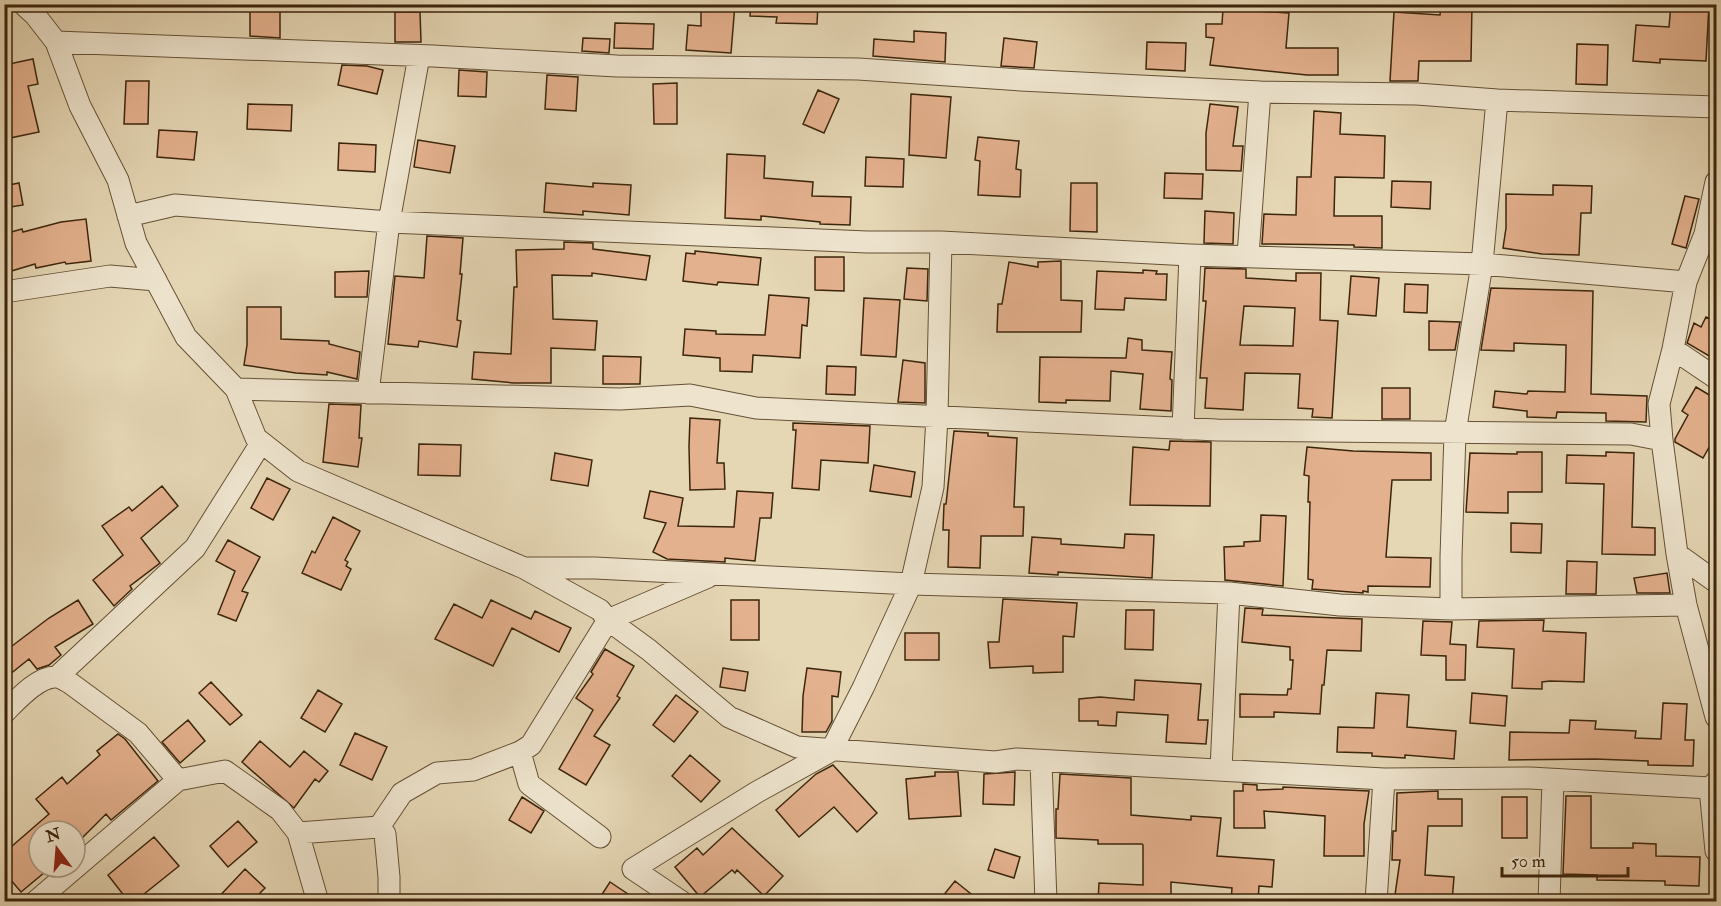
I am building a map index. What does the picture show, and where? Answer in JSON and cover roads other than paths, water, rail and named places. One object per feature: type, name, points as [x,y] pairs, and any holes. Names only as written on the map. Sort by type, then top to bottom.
[{"type":"street","points":[[35,8],[56,42],[80,106],[118,180],[136,243],[186,337],[236,389],[256,438],[298,471],[524,568],[600,610],[608,620],[649,650],[729,717],[796,747],[831,751],[995,762],[1017,759],[1384,780],[1424,778],[1713,785],[1716,851]]},
{"type":"street","points":[[56,42],[617,66],[858,69],[1260,92],[1417,94],[1497,100],[1716,107]]},
{"type":"street","points":[[368,393],[389,222],[419,56]]},
{"type":"street","points":[[1248,255],[1260,92]]},
{"type":"street","points":[[1451,609],[1450,557],[1455,433],[1482,264],[1497,100]]},
{"type":"street","points":[[1716,183],[1705,234],[1686,282],[1659,404],[1677,554],[1686,605],[1716,717]]},
{"type":"street","points":[[128,216],[175,205],[389,222],[845,241],[941,242],[1190,255],[1482,264],[1686,282]]},
{"type":"street","points":[[682,902],[633,868],[757,792],[831,751],[911,584],[933,487],[938,417],[941,242]]},
{"type":"street","points":[[1183,429],[1190,255]]},
{"type":"street","points":[[4,292],[110,276],[156,280]]},
{"type":"street","points":[[1673,349],[1716,378]]},
{"type":"street","points":[[236,389],[620,399],[690,395],[756,408],[1183,429],[1631,434],[1662,440]]},
{"type":"street","points":[[5,711],[30,688],[46,679],[58,676],[195,548],[261,443]]},
{"type":"street","points":[[1677,554],[1716,582]]},
{"type":"street","points":[[524,568],[595,568],[911,584],[1229,593],[1340,604],[1451,609],[1686,605]]},
{"type":"street","points":[[379,827],[402,793],[437,772],[473,770],[520,752],[531,745],[608,620],[714,574]]},
{"type":"street","points":[[1221,770],[1229,593]]},
{"type":"street","points":[[58,676],[138,733],[178,780]]},
{"type":"street","points":[[520,752],[529,784],[600,837]]},
{"type":"street","points":[[1041,761],[1046,902]]},
{"type":"street","points":[[35,902],[178,780],[225,771],[280,810],[298,833],[318,902]]},
{"type":"street","points":[[1376,902],[1384,780]]},
{"type":"street","points":[[1549,902],[1553,780]]},
{"type":"street","points":[[298,833],[379,827]]},
{"type":"street","points":[[379,827],[385,834],[389,877],[388,902]]}]
